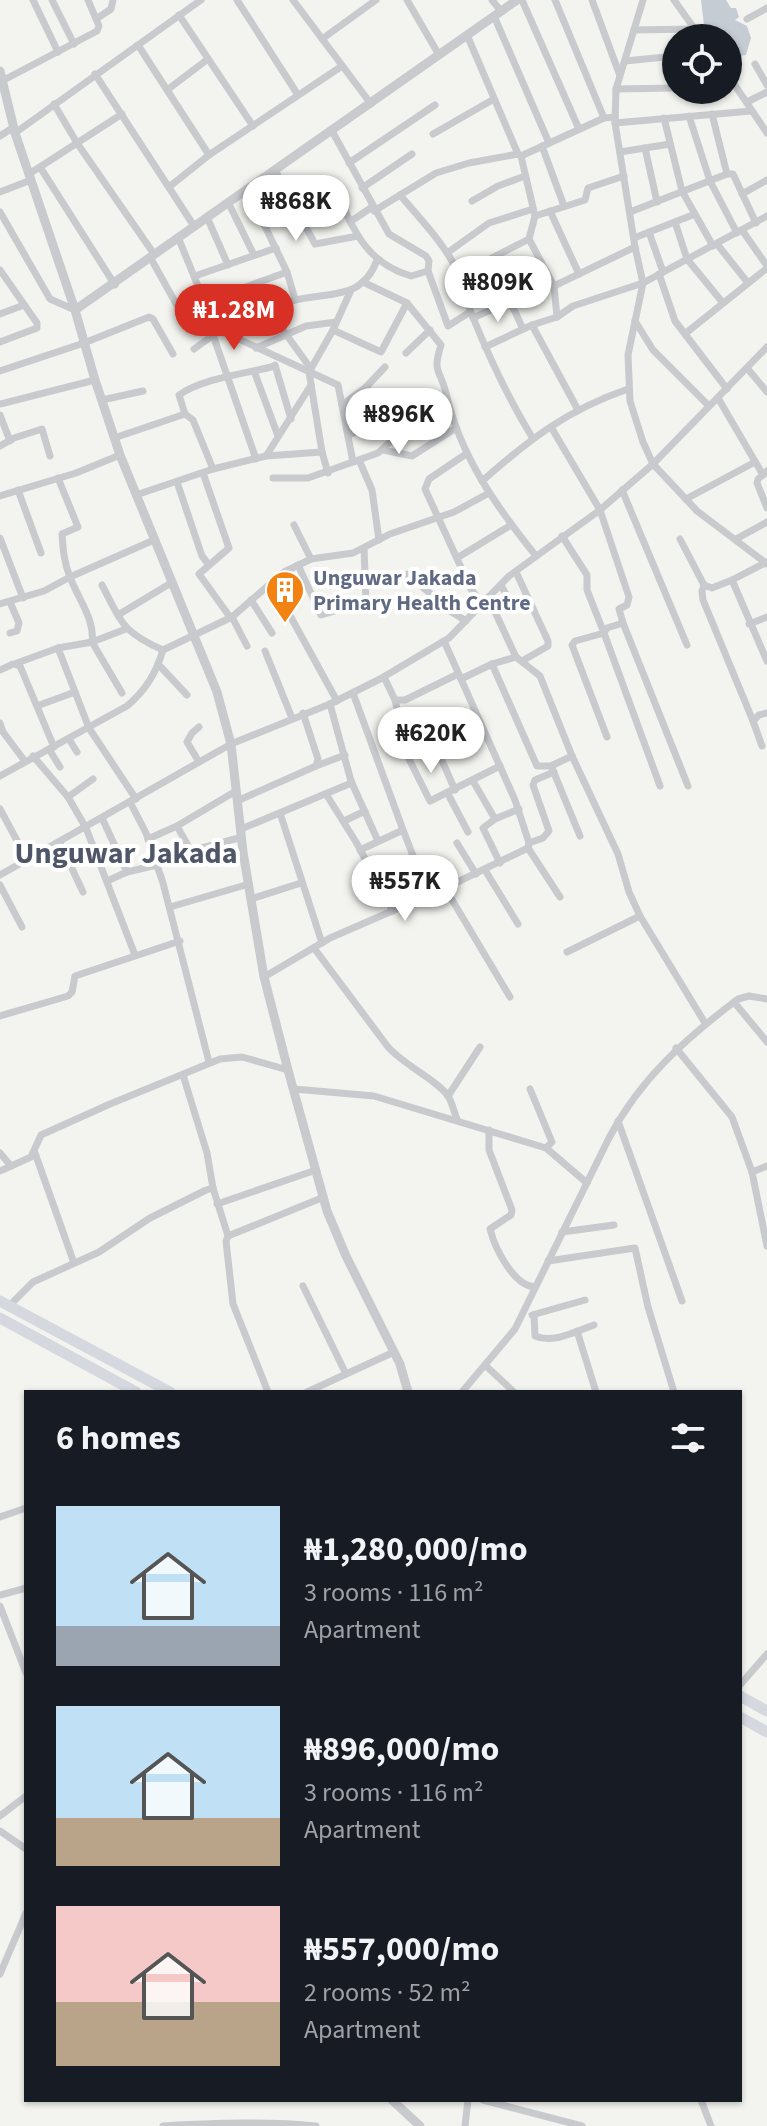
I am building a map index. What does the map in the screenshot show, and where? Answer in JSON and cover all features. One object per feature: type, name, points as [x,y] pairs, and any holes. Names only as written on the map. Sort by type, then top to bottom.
[{"type":"main road","points":[[4,1304],[166,1390]]},
{"type":"main road","points":[[0,1318],[132,1390]]},
{"type":"main road","points":[[742,1697],[767,1711]]},
{"type":"main road","points":[[742,1718],[767,1732]]},
{"type":"street","points":[[33,0],[58,52]]},
{"type":"street","points":[[52,0],[74,44]]},
{"type":"street","points":[[88,0],[99,26],[97,31],[58,52],[1,76],[14,130],[75,310],[114,438],[217,692],[231,744],[241,833],[264,977],[288,1070],[324,1197],[346,1256],[394,1352],[407,1390]]},
{"type":"street","points":[[96,19],[111,9],[113,0]]},
{"type":"street","points":[[237,0],[298,95]]},
{"type":"street","points":[[293,0],[371,104]]},
{"type":"street","points":[[322,39],[376,0]]},
{"type":"street","points":[[407,0],[439,55]]},
{"type":"street","points":[[492,0],[546,145],[564,206]]},
{"type":"street","points":[[75,310],[520,0],[579,129]]},
{"type":"street","points":[[555,0],[604,118]]},
{"type":"street","points":[[592,0],[620,74]]},
{"type":"street","points":[[643,0],[616,89],[615,120],[643,283],[628,355],[628,389],[635,421],[653,464],[697,511],[767,563],[712,588],[704,585],[680,539]]},
{"type":"street","points":[[674,0],[691,24]]},
{"type":"street","points":[[0,136],[54,104],[197,1]]},
{"type":"street","points":[[747,19],[767,8]]},
{"type":"street","points":[[179,15],[253,126]]},
{"type":"street","points":[[634,30],[662,30]]},
{"type":"street","points":[[467,35],[519,155],[534,212],[529,239],[554,286],[557,317]]},
{"type":"street","points":[[138,45],[209,155]]},
{"type":"street","points":[[625,61],[662,57]]},
{"type":"street","points":[[167,90],[208,59]]},
{"type":"street","points":[[755,64],[764,74],[767,85]]},
{"type":"street","points":[[169,187],[209,155],[342,66]]},
{"type":"street","points":[[95,74],[194,226]]},
{"type":"street","points":[[616,89],[662,88]]},
{"type":"street","points":[[747,102],[767,92]]},
{"type":"street","points":[[742,96],[767,133]]},
{"type":"street","points":[[433,134],[494,99]]},
{"type":"street","points":[[54,104],[152,256],[184,318],[190,319],[206,305],[287,272]]},
{"type":"street","points":[[349,163],[435,105]]},
{"type":"street","points":[[350,222],[446,169],[519,155],[604,118],[664,118],[751,111]]},
{"type":"street","points":[[0,192],[30,177],[40,167],[122,114]]},
{"type":"street","points":[[712,114],[727,174]]},
{"type":"street","points":[[689,116],[710,181],[765,269],[767,281]]},
{"type":"street","points":[[664,118],[682,191],[715,245],[748,283]]},
{"type":"street","points":[[332,131],[389,234],[426,256],[429,261],[428,271],[448,326],[510,301]]},
{"type":"street","points":[[620,152],[670,144]]},
{"type":"street","points":[[645,148],[657,202]]},
{"type":"street","points":[[362,188],[412,154]]},
{"type":"street","points":[[40,167],[115,285]]},
{"type":"street","points":[[275,170],[315,244],[358,236]]},
{"type":"street","points":[[630,212],[733,174],[756,223]]},
{"type":"street","points":[[472,201],[498,186],[525,176]]},
{"type":"street","points":[[447,253],[489,223],[550,211],[585,200],[588,188],[624,176]]},
{"type":"street","points":[[742,194],[767,180]]},
{"type":"street","points":[[247,189],[287,272],[295,299]]},
{"type":"street","points":[[400,195],[447,253],[459,275],[485,347],[512,404],[532,437]]},
{"type":"street","points":[[340,200],[358,236],[377,260],[411,276],[428,271]]},
{"type":"street","points":[[228,202],[254,255]]},
{"type":"street","points":[[550,211],[579,274]]},
{"type":"street","points":[[0,212],[50,299],[75,310]]},
{"type":"street","points":[[554,286],[649,232],[695,214]]},
{"type":"street","points":[[485,347],[557,317],[573,306],[643,283],[767,216]]},
{"type":"street","points":[[207,217],[228,265]]},
{"type":"street","points":[[675,222],[687,259],[723,303]]},
{"type":"street","points":[[649,232],[675,321],[727,389]]},
{"type":"street","points":[[178,237],[216,331],[227,379],[256,459]]},
{"type":"street","points":[[459,275],[529,239]]},
{"type":"street","points":[[195,276],[276,248]]},
{"type":"street","points":[[194,349],[216,331],[268,309],[295,299],[351,290],[372,272],[377,260]]},
{"type":"street","points":[[482,263],[510,301],[523,329]]},
{"type":"street","points":[[686,333],[765,269]]},
{"type":"street","points":[[0,270],[37,328],[0,342]]},
{"type":"street","points":[[464,292],[495,278]]},
{"type":"street","points":[[259,282],[268,309],[310,371],[328,473]]},
{"type":"street","points":[[363,282],[407,303],[441,345],[436,371],[466,454],[489,493],[536,556]]},
{"type":"street","points":[[0,288],[10,284]]},
{"type":"street","points":[[310,371],[351,290]]},
{"type":"street","points":[[256,348],[306,326],[334,326],[381,352],[407,303]]},
{"type":"street","points":[[0,314],[24,305]]},
{"type":"street","points":[[0,371],[152,317],[173,354]]},
{"type":"street","points":[[635,321],[653,350],[709,406]]},
{"type":"street","points":[[532,325],[578,410]]},
{"type":"street","points":[[406,353],[430,330]]},
{"type":"street","points":[[216,331],[256,348],[277,363],[310,371],[338,385],[356,461],[372,490],[379,540]]},
{"type":"street","points":[[1,872],[28,861],[231,744],[353,693],[444,641],[516,572],[600,510],[653,464],[766,350]]},
{"type":"street","points":[[213,469],[193,420],[185,414],[179,395],[211,380],[227,379],[277,363]]},
{"type":"street","points":[[277,363],[291,419]]},
{"type":"street","points":[[342,405],[366,387],[385,367]]},
{"type":"street","points":[[747,368],[767,392]]},
{"type":"street","points":[[254,371],[278,436]]},
{"type":"street","points":[[0,404],[95,380]]},
{"type":"street","points":[[266,456],[311,385]]},
{"type":"street","points":[[366,387],[393,413],[403,430]]},
{"type":"street","points":[[482,481],[532,437],[591,402],[628,389]]},
{"type":"street","points":[[102,400],[143,391]]},
{"type":"street","points":[[718,398],[755,462],[765,473],[757,483],[767,508]]},
{"type":"street","points":[[273,478],[300,480],[328,473],[383,450],[403,430],[446,399]]},
{"type":"street","points":[[348,435],[371,427],[393,413]]},
{"type":"street","points":[[114,438],[185,414]]},
{"type":"street","points":[[0,415],[10,441]]},
{"type":"street","points":[[551,427],[600,510],[629,597],[627,605],[619,609],[623,623],[688,786]]},
{"type":"street","points":[[383,450],[412,456],[456,428]]},
{"type":"street","points":[[0,446],[42,429],[50,456]]},
{"type":"street","points":[[136,495],[213,469],[266,456],[322,452]]},
{"type":"street","points":[[466,454],[425,483],[425,489],[471,589],[485,600],[519,659],[540,676],[572,756],[618,854],[640,916],[705,1023]]},
{"type":"street","points":[[0,485],[2,495],[120,455]]},
{"type":"street","points":[[686,499],[755,462]]},
{"type":"street","points":[[203,473],[229,548],[199,574],[231,617],[247,646]]},
{"type":"street","points":[[58,478],[78,527],[62,534],[63,555],[92,627],[92,642],[122,693]]},
{"type":"street","points":[[177,482],[202,556],[209,565]]},
{"type":"street","points":[[18,490],[41,553]]},
{"type":"street","points":[[622,490],[687,645]]},
{"type":"street","points":[[0,776],[24,760],[127,706],[141,694],[163,650],[231,617],[271,581],[298,565],[311,559],[345,555],[364,548],[489,493]]},
{"type":"street","points":[[736,539],[767,522]]},
{"type":"street","points":[[294,525],[311,559]]},
{"type":"street","points":[[457,558],[511,525]]},
{"type":"street","points":[[562,536],[587,575],[587,590],[660,786]]},
{"type":"street","points":[[0,538],[23,598]]},
{"type":"street","points":[[0,604],[44,591],[154,540]]},
{"type":"street","points":[[298,565],[321,615],[334,612],[366,602],[364,548]]},
{"type":"street","points":[[395,700],[405,700],[492,664],[519,659],[548,646],[516,572]]},
{"type":"street","points":[[379,585],[408,574],[466,621]]},
{"type":"street","points":[[732,580],[749,624],[766,656]]},
{"type":"street","points":[[271,581],[334,702],[351,781],[378,841]]},
{"type":"street","points":[[118,615],[171,583]]},
{"type":"street","points":[[102,585],[126,629],[163,650]]},
{"type":"street","points":[[501,585],[511,604],[518,606],[528,602]]},
{"type":"street","points":[[704,585],[703,600],[762,746]]},
{"type":"street","points":[[251,600],[272,633]]},
{"type":"street","points":[[10,602],[19,623],[17,631],[10,633]]},
{"type":"street","points":[[749,624],[767,617]]},
{"type":"street","points":[[607,737],[572,645],[575,641],[604,633],[607,628],[623,623]]},
{"type":"street","points":[[0,670],[58,648],[92,642],[126,629]]},
{"type":"street","points":[[444,641],[519,809],[529,845],[560,897]]},
{"type":"street","points":[[58,648],[89,728],[133,800],[148,839],[180,941],[209,1062]]},
{"type":"street","points":[[265,651],[292,718]]},
{"type":"street","points":[[17,663],[60,767]]},
{"type":"street","points":[[158,664],[187,695]]},
{"type":"street","points":[[492,664],[537,766],[552,769]]},
{"type":"street","points":[[384,677],[395,700],[408,757],[430,801],[500,766]]},
{"type":"street","points":[[37,706],[75,692]]},
{"type":"street","points":[[353,693],[414,858],[375,877]]},
{"type":"street","points":[[303,713],[318,759],[316,766]]},
{"type":"street","points":[[753,721],[767,713]]},
{"type":"street","points":[[0,723],[3,736],[24,760]]},
{"type":"street","points":[[199,727],[187,742],[199,762]]},
{"type":"street","points":[[69,739],[77,752]]},
{"type":"street","points":[[436,747],[468,832]]},
{"type":"street","points":[[148,839],[237,796],[345,755]]},
{"type":"street","points":[[33,756],[68,797],[86,828],[135,955]]},
{"type":"street","points":[[264,977],[318,945],[500,863],[543,838],[549,831],[533,785],[535,780],[572,756]]},
{"type":"street","points":[[552,769],[580,836]]},
{"type":"street","points":[[68,797],[93,779]]},
{"type":"street","points":[[177,826],[191,851],[241,833],[351,781]]},
{"type":"street","points":[[473,781],[495,819]]},
{"type":"street","points":[[326,794],[393,911]]},
{"type":"street","points":[[500,863],[483,828],[519,809]]},
{"type":"street","points":[[0,811],[28,861]]},
{"type":"street","points":[[344,821],[365,811]]},
{"type":"street","points":[[280,813],[318,945],[399,1059],[440,1087],[448,1096],[457,1119]]},
{"type":"street","points":[[102,818],[127,872]]},
{"type":"street","points":[[360,850],[403,830]]},
{"type":"street","points":[[60,843],[83,892]]},
{"type":"street","points":[[457,843],[476,874]]},
{"type":"street","points":[[107,881],[127,872],[157,865]]},
{"type":"street","points":[[485,870],[518,924]]},
{"type":"street","points":[[251,899],[301,883]]},
{"type":"street","points":[[170,907],[249,884]]},
{"type":"street","points":[[0,885],[22,927]]},
{"type":"street","points":[[445,888],[510,997]]},
{"type":"street","points":[[567,952],[640,916]]},
{"type":"street","points":[[0,1016],[68,996],[72,992],[75,976],[180,941]]},
{"type":"street","points":[[464,1390],[507,1340],[618,1121],[650,1076],[676,1048],[734,1002],[749,996],[767,999]]},
{"type":"street","points":[[734,1002],[767,1042]]},
{"type":"street","points":[[448,1096],[480,1047]]},
{"type":"street","points":[[676,1048],[732,1117],[752,1172],[767,1246]]},
{"type":"street","points":[[74,1263],[35,1153],[41,1135],[209,1062],[242,1057],[288,1070]]},
{"type":"street","points":[[183,1075],[228,1236],[233,1304],[267,1390]]},
{"type":"street","points":[[294,1089],[374,1096],[457,1119],[546,1148],[587,1183]]},
{"type":"street","points":[[530,1089],[552,1142],[546,1148]]},
{"type":"street","points":[[618,1121],[682,1301]]},
{"type":"street","points":[[489,1130],[489,1150],[512,1210],[511,1215],[490,1229],[492,1238],[515,1276],[522,1283],[535,1287]]},
{"type":"street","points":[[0,1153],[11,1166]]},
{"type":"street","points":[[0,1171],[35,1153]]},
{"type":"street","points":[[752,1172],[767,1166]]},
{"type":"street","points":[[217,1204],[316,1170]]},
{"type":"street","points":[[4,1304],[33,1282],[113,1244],[150,1218],[190,1196],[213,1188]]},
{"type":"street","points":[[228,1236],[324,1197]]},
{"type":"street","points":[[562,1232],[614,1225]]},
{"type":"street","points":[[548,1261],[635,1248],[648,1307],[673,1390]]},
{"type":"street","points":[[303,1286],[346,1374]]},
{"type":"street","points":[[522,1313],[534,1315],[585,1300]]},
{"type":"street","points":[[534,1315],[537,1338],[554,1338],[594,1325]]},
{"type":"street","points":[[577,1331],[593,1390]]},
{"type":"street","points":[[311,1390],[394,1352]]},
{"type":"street","points":[[485,1365],[512,1390]]},
{"type":"street","points":[[0,1517],[24,1509]]},
{"type":"street","points":[[0,1595],[24,1589]]},
{"type":"street","points":[[0,1606],[24,1668]]},
{"type":"street","points":[[16,1648],[24,1645]]},
{"type":"street","points":[[742,1683],[767,1654]]},
{"type":"street","points":[[0,1816],[24,1798]]},
{"type":"street","points":[[0,1831],[24,1848]]},
{"type":"street","points":[[0,1974],[24,1918]]},
{"type":"street","points":[[394,2102],[420,2126]]},
{"type":"street","points":[[465,2126],[468,2102]]},
{"type":"street","points":[[491,2102],[582,2126]]},
{"type":"street","points":[[702,2102],[711,2126]]},
{"type":"street","points":[[163,2126],[210,2123],[316,2126]]},
{"type":"shaded area","points":[[701,0],[726,0],[731,8],[736,8],[739,17],[735,20],[747,26],[751,38],[746,55],[742,56],[742,24],[704,24]]},
{"type":"place","name":"Unguwar Jakada Primary Health Centre","points":[[285,624]]},
{"type":"district","name":"Unguwar Jakada","points":[[126,853]]}]
